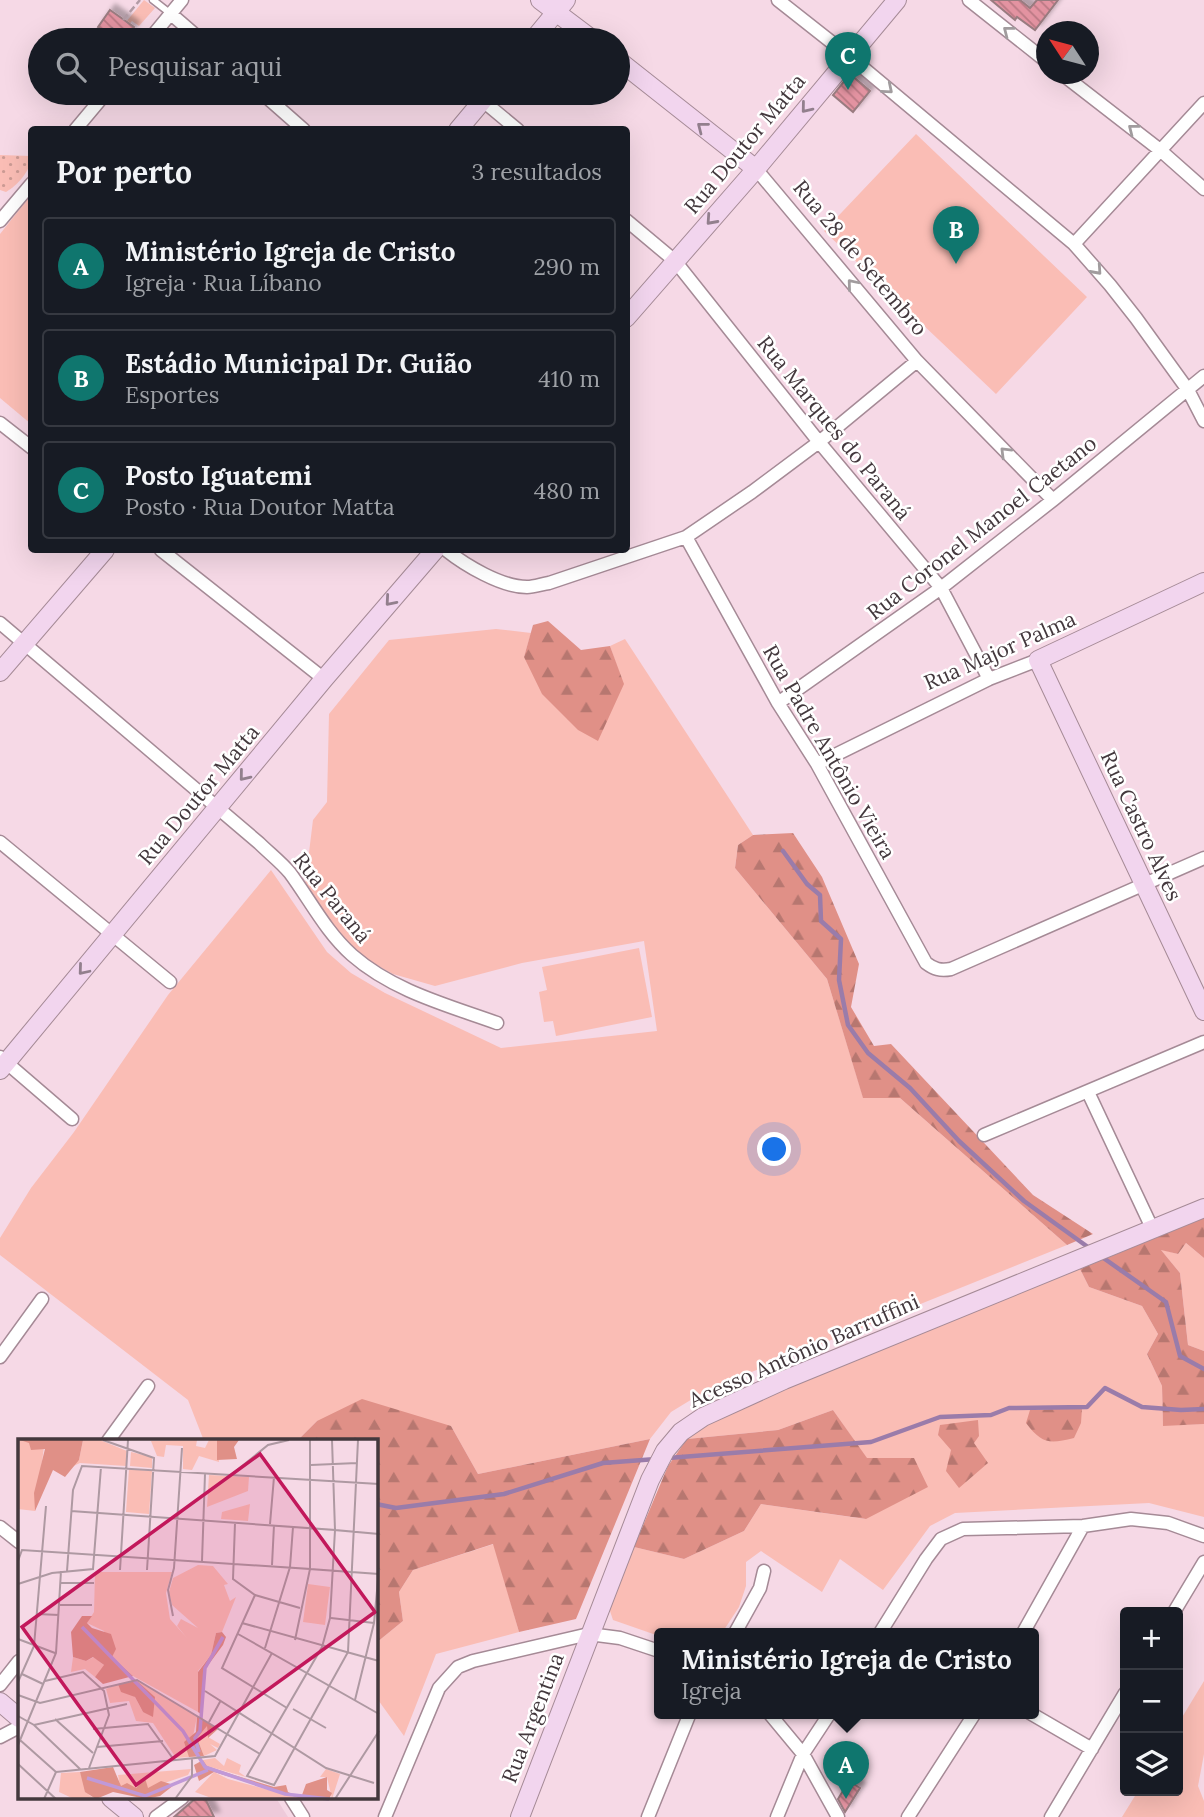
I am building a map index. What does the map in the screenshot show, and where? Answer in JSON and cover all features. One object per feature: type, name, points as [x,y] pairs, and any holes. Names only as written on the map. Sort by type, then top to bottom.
[{"type":"street","points":[[159,28],[182,0]]},
{"type":"street","points":[[540,0],[561,6],[582,28]]},
{"type":"street","points":[[778,0],[1074,244],[1110,285],[1188,390],[1204,421]]},
{"type":"street","name":"Rua Doutor Matta","points":[[630,313],[756,169],[897,0]]},
{"type":"street","points":[[969,0],[1036,53]]},
{"type":"street","points":[[543,28],[561,6]]},
{"type":"street","points":[[171,14],[187,28]]},
{"type":"street","name":"Rua 28 de Setembro","points":[[630,69],[756,169],[917,361],[1053,500]]},
{"type":"street","points":[[1075,84],[1160,150],[1204,190]]},
{"type":"street","points":[[1074,244],[1204,103]]},
{"type":"street","points":[[78,126],[96,105]]},
{"type":"street","points":[[276,105],[299,126]]},
{"type":"street","points":[[461,126],[479,105]]},
{"type":"street","points":[[494,105],[514,126]]},
{"type":"street","points":[[0,221],[28,188]]},
{"type":"street","name":"Rua Marques do Paraná","points":[[630,223],[675,261],[819,442],[941,588],[989,679]]},
{"type":"street","points":[[450,553],[463,563],[508,584],[526,587],[549,583],[686,537],[819,442],[917,361]]},
{"type":"street","name":"Rua Coronel Manoel Caetano","points":[[778,703],[941,588],[1204,376]]},
{"type":"street","points":[[0,423],[28,445]]},
{"type":"street","name":"Rua Padre Antônio Vieira","points":[[686,537],[778,703],[817,764],[926,963],[943,971],[1144,885]]},
{"type":"street","points":[[0,672],[102,553]]},
{"type":"street","points":[[165,553],[324,679]]},
{"type":"street","name":"Rua Doutor Matta","points":[[2,1063],[432,553]]},
{"type":"street","name":"Rua Major Palma","points":[[817,764],[989,679],[1038,660],[1204,582]]},
{"type":"street","name":"Rua Paraná","points":[[0,623],[218,807],[289,872],[318,915],[349,953],[379,976],[408,990],[497,1023]]},
{"type":"street","name":"Rua Castro Alves","points":[[1038,660],[1204,1011]]},
{"type":"street","points":[[0,842],[170,982]]},
{"type":"street","points":[[1144,885],[1204,858]]},
{"type":"street","points":[[984,1135],[1204,1042]]},
{"type":"street","points":[[2,1063],[72,1119]]},
{"type":"street","points":[[1088,1092],[1152,1228]]},
{"type":"street","name":"Acesso Antônio Barruffini","points":[[589,1634],[650,1480],[665,1451],[681,1432],[692,1424],[784,1380],[1204,1208]]},
{"type":"street","points":[[0,1357],[42,1299]]},
{"type":"street","points":[[109,1439],[148,1386]]},
{"type":"street","points":[[883,1628],[941,1539],[963,1529],[1083,1527],[1131,1519],[1168,1523],[1204,1536]]},
{"type":"street","points":[[0,1527],[18,1541]]},
{"type":"street","points":[[1026,1628],[1083,1527]]},
{"type":"street","points":[[1177,1607],[1204,1563]]},
{"type":"street","points":[[738,1628],[760,1588],[764,1571]]},
{"type":"street","points":[[385,1817],[439,1688],[458,1667],[473,1661],[589,1634],[620,1638],[654,1649]]},
{"type":"street","name":"Rua Argentina","points":[[520,1817],[589,1634]]},
{"type":"street","points":[[0,1685],[18,1662]]},
{"type":"street","points":[[1051,1817],[1120,1701]]},
{"type":"street","points":[[0,1702],[18,1717]]},
{"type":"street","points":[[1039,1718],[1092,1749]]},
{"type":"street","points":[[648,1817],[688,1719]]},
{"type":"street","points":[[774,1719],[803,1754],[838,1817]]},
{"type":"street","points":[[777,1817],[803,1754],[826,1719]]},
{"type":"street","points":[[908,1817],[971,1719]]},
{"type":"street","points":[[0,1737],[18,1728]]},
{"type":"street","points":[[113,1800],[134,1817]]},
{"type":"street","points":[[156,1817],[179,1800]]},
{"type":"street","points":[[293,1800],[303,1817]]},
{"type":"lane","points":[[153,0],[171,14]]},
{"type":"path","points":[[123,20],[140,0]]},
{"type":"shaded area","points":[[144,0],[155,8],[139,26],[132,21],[129,24],[126,22]]},
{"type":"shaded area","points":[[916,134],[1087,297],[996,394],[824,231]]},
{"type":"shaded area","points":[[0,155],[28,156],[28,168],[23,176],[6,192],[0,190]]},
{"type":"shaded area","points":[[28,199],[28,421],[0,398],[0,234]]},
{"type":"shaded area","points":[[496,629],[531,633],[524,657],[623,684],[610,646],[625,639],[753,835],[738,845],[735,868],[827,979],[863,1097],[900,1098],[1067,1245],[707,1390],[671,1412],[650,1439],[478,1474],[451,1426],[317,1421],[299,1439],[203,1439],[188,1400],[0,1255],[0,1238],[31,1188],[74,1132],[168,995],[271,870],[327,952],[351,973],[385,993],[501,1048],[657,1031],[644,941],[522,963],[435,986],[393,974],[362,957],[341,940],[305,885],[313,820],[327,802],[329,714],[389,640]]},
{"type":"shaded area","points":[[639,948],[652,1017],[556,1036],[553,1021],[544,1022],[539,992],[547,990],[542,967]]},
{"type":"shaded area","points":[[1186,1243],[1204,1258],[1204,1351],[1188,1345],[1180,1273],[1160,1249],[1178,1254]]},
{"type":"shaded area","points":[[1080,1269],[1089,1287],[1142,1306],[1158,1334],[1147,1354],[1162,1386],[1163,1425],[1204,1424],[1204,1517],[1149,1503],[955,1513],[930,1526],[883,1590],[840,1559],[822,1592],[761,1551],[746,1562],[746,1586],[739,1607],[725,1628],[654,1628],[654,1634],[613,1620],[609,1608],[634,1547],[684,1559],[744,1531],[761,1504],[865,1519],[914,1458],[867,1459],[833,1410],[778,1430],[687,1439],[713,1417]]},
{"type":"shaded area","points":[[494,1544],[519,1632],[436,1654],[404,1736],[378,1700],[378,1641],[403,1621],[399,1592],[413,1570]]},
{"type":"shaded area","points":[[1204,1681],[1204,1754],[1198,1786],[1204,1801],[1204,1817],[1122,1817],[1135,1796],[1183,1796],[1183,1716]]},
{"type":"shaded area","points":[[206,1800],[277,1800],[288,1817],[214,1817]]},
{"type":"green space","points":[[548,621],[581,650],[610,646],[624,684],[598,741],[578,730],[542,694],[524,657],[533,625]]},
{"type":"green space","points":[[793,833],[822,877],[859,964],[851,1007],[874,1046],[891,1044],[1033,1195],[1093,1234],[1067,1245],[900,1098],[863,1098],[827,979],[735,868],[738,845],[753,835]]},
{"type":"green space","points":[[1204,1218],[1204,1258],[1186,1243],[1178,1254],[1161,1250],[1180,1273],[1188,1345],[1204,1351],[1204,1424],[1163,1426],[1162,1386],[1147,1354],[1158,1334],[1142,1306],[1089,1287],[1080,1269]]},
{"type":"green space","points":[[362,1399],[451,1426],[478,1474],[650,1439],[576,1619],[519,1632],[493,1544],[413,1570],[399,1592],[403,1621],[378,1641],[378,1439],[299,1439],[317,1421]]},
{"type":"green space","points":[[1082,1408],[1081,1423],[1074,1438],[1047,1441],[1026,1423],[1030,1410]]},
{"type":"green space","points":[[833,1410],[867,1458],[914,1458],[928,1487],[866,1519],[761,1504],[744,1531],[684,1559],[634,1547],[668,1466],[687,1439],[778,1430]]},
{"type":"green space","points":[[978,1420],[979,1436],[974,1443],[988,1463],[959,1488],[946,1471],[951,1450],[938,1435],[940,1425]]},
{"type":"building","points":[[991,0],[1020,0],[1030,8],[1037,0],[1058,0],[1042,21],[1036,21],[1035,30],[1017,17],[1015,20]]},
{"type":"building","points":[[110,10],[134,27],[99,28]]},
{"type":"building","points":[[850,74],[870,91],[853,112],[833,95]]},
{"type":"building","points":[[849,1781],[860,1788],[845,1812],[838,1799]]},
{"type":"building","points":[[194,1800],[206,1800],[214,1817],[174,1817]]},
{"type":"waterway","points":[[783,851],[807,884],[820,895],[821,921],[841,939],[839,980],[848,1025],[868,1053],[910,1088],[959,1141],[1024,1201],[1092,1250]]},
{"type":"waterway","points":[[1102,1257],[1166,1302],[1180,1356],[1204,1369]]},
{"type":"waterway","points":[[668,1458],[871,1442],[940,1417],[991,1415],[1009,1408],[1087,1407],[1105,1388],[1142,1407],[1204,1409]]},
{"type":"waterway","points":[[378,1504],[396,1508],[504,1494],[603,1463],[656,1459]]},
{"type":"place","name":"Posto Iguatemi","points":[[848,90]]},
{"type":"place","name":"Estádio Municipal Dr. Guião","points":[[956,264]]},
{"type":"place","name":"Ministério Igreja de Cristo","points":[[846,1799]]}]
